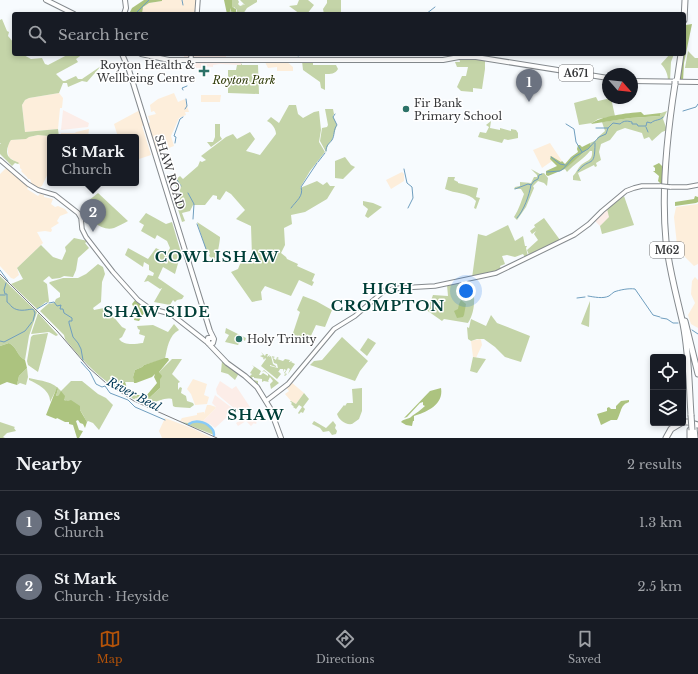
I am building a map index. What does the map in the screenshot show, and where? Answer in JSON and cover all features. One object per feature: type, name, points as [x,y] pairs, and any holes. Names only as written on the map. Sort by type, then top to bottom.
[{"type":"highway","points":[[682,12],[684,1]]},
{"type":"highway","points":[[684,1],[684,12]]},
{"type":"highway","name":"M62","points":[[679,56],[667,171],[666,223],[674,277],[698,374]]},
{"type":"highway","name":"M62","points":[[676,83],[666,158],[664,212],[666,243],[683,324],[686,347],[693,428],[692,438]]},
{"type":"highway","name":"M62","points":[[682,310],[689,352],[691,415]]},
{"type":"highway","points":[[686,422],[698,421]]},
{"type":"highway","points":[[666,438],[670,429],[674,426]]},
{"type":"highway","points":[[666,438],[671,429],[676,426]]},
{"type":"main road","points":[[46,0],[70,12]]},
{"type":"main road","points":[[125,0],[126,8],[125,12]]},
{"type":"main road","points":[[197,12],[198,0]]},
{"type":"main road","name":"SHAW ROAD","points":[[123,56],[142,112],[197,288],[210,331],[210,340]]},
{"type":"main road","name":"A671","points":[[150,56],[168,60],[443,60],[472,57],[602,77]]},
{"type":"main road","points":[[638,82],[698,82]]},
{"type":"main road","points":[[0,160],[31,187],[55,195],[80,216],[82,229],[86,237],[126,288],[143,304],[149,308],[171,314],[203,338],[210,340],[227,363],[251,381],[266,401],[281,438]]},
{"type":"main road","points":[[266,401],[288,384],[334,329],[355,316],[384,292],[400,288],[435,286],[496,273],[574,235],[589,224],[626,191],[642,186],[687,187],[698,185]]},
{"type":"main road","points":[[166,191],[168,186]]},
{"type":"shaded area","points":[[197,0],[195,12],[142,12],[143,7],[149,3]]},
{"type":"shaded area","points":[[184,56],[226,56],[231,57],[231,61],[241,61],[241,65],[220,64],[213,65],[213,67],[201,66],[201,68],[193,68],[192,65],[188,67],[184,60]]},
{"type":"shaded area","points":[[286,61],[293,67],[293,71],[277,71],[277,67],[268,68],[265,62]]},
{"type":"shaded area","points":[[59,93],[63,98],[62,108],[60,108],[58,129],[25,132],[22,105],[25,100]]},
{"type":"shaded area","points":[[174,93],[178,102],[185,99],[189,112],[185,112],[186,115],[179,118],[171,136],[174,146],[156,153],[148,124],[150,122],[148,116],[156,114],[154,111],[151,112],[150,105],[158,99]]},
{"type":"shaded area","points":[[201,95],[221,95],[220,102],[201,102]]},
{"type":"shaded area","points":[[63,110],[89,123],[88,127],[61,130]]},
{"type":"shaded area","points":[[140,110],[145,125],[142,126],[151,155],[139,159],[139,134],[117,134],[114,124]]},
{"type":"shaded area","points":[[89,129],[88,134],[61,134],[61,133]]},
{"type":"shaded area","points":[[38,135],[47,136],[47,175],[42,186],[38,188],[32,185],[30,179],[28,179],[21,171],[20,165],[9,157],[8,153],[8,144],[11,140]]},
{"type":"shaded area","points":[[550,143],[562,161],[561,162],[552,158],[550,159],[552,161],[542,168],[533,150]]},
{"type":"shaded area","points":[[6,168],[29,186],[27,189],[38,196],[40,194],[44,195],[44,197],[53,199],[51,204],[55,207],[58,206],[65,209],[68,213],[60,216],[57,221],[59,223],[51,228],[51,232],[37,232],[43,243],[17,268],[19,275],[14,279],[11,278],[0,266],[0,174]]},
{"type":"shaded area","points":[[402,172],[404,174],[404,181],[391,189],[386,180]]},
{"type":"shaded area","points":[[698,204],[698,264],[694,266],[682,254],[677,245],[674,217],[676,207]]},
{"type":"shaded area","points":[[607,209],[610,217],[600,226],[595,221]]},
{"type":"shaded area","points":[[695,277],[698,280],[698,328],[691,324],[688,315],[695,303],[691,294],[692,281]]},
{"type":"shaded area","points":[[480,339],[482,345],[476,358],[473,357],[471,341]]},
{"type":"shaded area","points":[[193,379],[207,384],[204,395],[209,397],[207,404],[195,405],[191,394],[187,389]]},
{"type":"shaded area","points":[[220,381],[232,389],[236,386],[252,410],[242,415],[217,394],[216,389]]},
{"type":"shaded area","points":[[291,382],[304,393],[296,404],[285,394],[289,391],[286,387]]},
{"type":"shaded area","points":[[215,395],[232,408],[226,415],[227,417],[215,428],[210,424],[202,422],[216,407],[212,403]]},
{"type":"shaded area","points":[[207,405],[216,407],[202,422],[188,423],[180,421],[182,418],[197,415],[197,413],[204,412],[204,414]]},
{"type":"shaded area","points":[[249,415],[257,423],[254,423],[251,426],[246,421],[238,426],[236,423]]},
{"type":"shaded area","points":[[165,418],[194,429],[212,438],[162,438],[159,431]]},
{"type":"green space","points":[[144,0],[162,0],[149,3],[143,7],[142,12],[130,12],[132,8]]},
{"type":"green space","points":[[224,0],[232,0],[232,7],[236,9],[236,12],[231,11],[231,8],[230,12],[227,12]]},
{"type":"green space","points":[[232,0],[238,0],[238,4],[240,6],[243,5],[242,4],[245,5],[240,0],[257,0],[257,2],[247,8],[244,12],[236,12],[237,10],[234,7],[233,12],[230,12]]},
{"type":"green space","points":[[299,0],[308,0],[314,5],[309,12],[297,12],[289,6],[297,5]]},
{"type":"green space","points":[[327,0],[341,0],[341,12],[324,12],[323,9],[327,3]]},
{"type":"green space","points":[[2,19],[7,31],[9,32],[8,36],[12,41],[12,56],[26,56],[31,59],[42,58],[45,64],[48,65],[65,56],[80,56],[76,59],[78,62],[56,74],[63,81],[76,76],[78,79],[82,79],[101,66],[87,82],[82,81],[68,87],[67,83],[63,83],[59,93],[25,100],[22,105],[25,132],[58,129],[59,134],[47,134],[47,136],[38,135],[26,139],[11,140],[7,148],[7,153],[11,159],[19,163],[15,163],[12,166],[0,154],[0,20]]},
{"type":"green space","points":[[692,24],[686,53],[686,25]]},
{"type":"green space","points":[[688,51],[695,58],[698,58],[698,68],[685,68]]},
{"type":"green space","points":[[668,56],[673,56],[671,62],[670,81],[668,81],[666,72],[661,64]]},
{"type":"green space","points":[[683,56],[685,56],[683,81],[679,81]]},
{"type":"green space","points":[[469,57],[485,60],[482,89],[473,88],[473,92],[461,91],[457,87],[462,76],[466,76],[468,67],[457,67],[455,62],[460,62],[459,58]]},
{"type":"green space","points":[[302,61],[313,61],[313,65],[336,65],[338,69],[336,72],[325,74],[325,90],[321,88],[320,82],[303,70]]},
{"type":"green space","name":"Royton Park","points":[[241,63],[242,65],[258,65],[259,94],[228,93],[228,70],[236,70],[237,65],[241,65]]},
{"type":"green space","points":[[596,97],[598,101],[602,100],[602,104],[612,104],[615,116],[598,119],[592,123],[579,125],[574,103]]},
{"type":"green space","points":[[289,105],[296,105],[298,114],[303,118],[319,111],[321,130],[319,142],[325,152],[310,171],[300,188],[317,181],[323,185],[327,182],[330,186],[335,186],[327,199],[305,212],[291,215],[292,224],[284,228],[285,245],[281,253],[287,259],[298,264],[297,266],[315,274],[312,281],[314,282],[312,286],[299,280],[291,296],[265,286],[261,292],[262,300],[252,302],[231,272],[238,269],[242,259],[247,263],[252,256],[251,226],[236,219],[245,210],[231,194],[226,191],[220,200],[217,199],[217,196],[213,195],[205,205],[193,205],[190,211],[182,213],[185,221],[182,222],[176,203],[179,202],[181,193],[173,182],[180,176],[183,179],[198,166],[200,161],[202,162],[206,160],[201,156],[226,137],[233,134],[237,139],[250,132],[255,139],[246,151],[260,155],[276,134],[271,123],[267,121],[271,117],[279,123]]},
{"type":"green space","points":[[325,109],[333,109],[333,116],[337,125],[326,152],[320,141],[322,128],[327,127],[328,125]]},
{"type":"green space","points":[[667,111],[663,119],[667,130],[662,132],[652,141],[649,137],[644,139],[642,133],[625,128],[617,131],[610,140],[601,144],[599,152],[601,160],[596,163],[597,166],[595,167],[594,165],[578,173],[581,181],[573,180],[573,176],[581,165],[591,159],[592,151],[590,151],[567,172],[565,169],[591,146],[590,143],[597,140],[597,138],[605,131],[602,122],[660,116],[661,113]]},
{"type":"green space","points":[[641,112],[644,115],[661,113],[660,116],[630,118],[591,124],[607,117]]},
{"type":"green space","points":[[491,121],[490,128],[500,130],[500,128],[511,131],[511,129],[516,130],[518,133],[518,138],[508,140],[504,139],[502,143],[478,137],[480,132],[486,133],[489,127],[486,125]]},
{"type":"green space","points":[[215,124],[220,124],[220,136],[222,139],[211,147],[207,142],[213,142],[215,137]]},
{"type":"green space","points":[[590,143],[591,146],[565,169],[548,176],[546,175],[546,171],[557,166],[550,159],[551,156],[565,164],[578,152],[578,145],[582,147]]},
{"type":"green space","points":[[345,157],[351,165],[355,167],[343,179],[335,178],[335,161]]},
{"type":"green space","points":[[659,163],[663,167],[662,185],[658,181],[659,176],[653,171],[655,171],[655,168],[653,166]]},
{"type":"green space","points":[[531,169],[540,174],[544,173],[548,178],[547,186],[538,181],[533,186],[534,188],[526,207],[517,220],[514,217],[524,194],[521,189],[514,189],[515,187],[520,186],[520,182],[531,183],[534,177],[537,177]]},
{"type":"green space","points":[[448,177],[455,177],[454,180],[458,183],[478,188],[476,197],[480,198],[476,209],[474,208],[476,201],[473,198],[445,189]]},
{"type":"green space","points":[[98,193],[128,221],[110,229],[101,227],[81,212],[88,205],[88,201]]},
{"type":"green space","points":[[624,196],[634,225],[602,234],[600,226],[609,217],[607,209]]},
{"type":"green space","points":[[695,196],[698,197],[698,202],[696,203],[675,206],[675,202],[694,199]]},
{"type":"green space","points":[[363,201],[382,207],[368,218],[365,216],[368,209],[363,205]]},
{"type":"green space","points":[[146,213],[166,224],[172,222],[181,252],[171,255],[181,253],[175,274],[163,267],[158,278],[184,296],[182,299],[175,302],[173,300],[170,305],[154,302],[162,288],[160,289],[148,281],[144,282],[148,275],[153,276],[154,273],[149,270],[149,265],[144,262],[143,267],[125,255],[128,248],[148,259],[156,248],[167,254],[170,248],[167,241],[157,235],[155,239],[141,231],[144,225],[139,222]]},
{"type":"green space","points":[[544,218],[560,240],[529,255],[527,250],[538,240],[534,234],[536,231],[532,234],[530,231],[535,227],[537,230],[534,225]]},
{"type":"green space","points":[[197,222],[220,237],[215,261],[209,256],[210,253],[206,250]]},
{"type":"green space","points":[[508,225],[515,241],[523,236],[525,246],[527,246],[528,256],[525,257],[523,254],[515,257],[507,255],[502,256],[505,264],[500,266],[501,270],[472,278],[478,234],[486,236]]},
{"type":"green space","points":[[74,238],[88,241],[85,243],[89,248],[78,258],[73,277],[64,276],[52,279],[49,276],[43,281],[47,284],[49,301],[37,309],[11,284],[23,279],[17,268],[41,245],[53,257],[62,260],[66,251],[65,247]]},
{"type":"green space","points":[[98,264],[103,267],[105,274],[102,282],[101,302],[93,308],[94,310],[104,308],[107,309],[122,327],[126,329],[122,337],[119,339],[121,341],[130,344],[143,343],[145,336],[139,334],[140,330],[137,326],[153,325],[168,332],[174,324],[179,330],[171,338],[165,359],[144,365],[135,370],[133,377],[134,382],[125,382],[124,392],[147,400],[160,388],[161,377],[159,372],[172,359],[182,359],[172,374],[180,382],[178,383],[178,390],[180,387],[182,388],[181,393],[186,396],[187,401],[193,403],[194,405],[190,408],[173,406],[172,399],[152,402],[149,407],[113,386],[83,361],[65,339],[64,335],[40,311],[48,304],[54,303],[56,299],[60,297],[60,293],[49,283],[50,282],[63,278],[78,278],[86,274]]},
{"type":"green space","points":[[0,276],[37,312],[29,336],[25,360],[9,343],[0,346]]},
{"type":"green space","points":[[459,282],[460,286],[473,286],[474,305],[468,323],[444,319],[442,321],[425,309],[427,302],[430,303],[433,295],[448,296],[447,285]]},
{"type":"green space","points":[[303,296],[332,310],[325,327],[316,325],[309,340],[294,335],[292,336],[300,312],[297,310]]},
{"type":"green space","points":[[136,299],[146,308],[151,310],[151,313],[144,313],[139,321],[134,320],[136,312],[132,304]]},
{"type":"green space","points":[[461,300],[466,304],[464,315],[463,317],[457,318],[454,311],[458,309]]},
{"type":"green space","points":[[590,301],[590,305],[589,327],[581,324]]},
{"type":"green space","points":[[38,313],[58,335],[56,336],[49,332],[31,334]]},
{"type":"green space","points":[[491,315],[497,323],[530,336],[521,362],[505,357],[484,339],[471,341],[468,339],[467,327],[469,328],[471,319],[486,326]]},
{"type":"green space","points":[[226,328],[246,338],[245,341],[242,339],[238,345],[225,342],[229,335],[225,333]]},
{"type":"green space","points":[[48,333],[38,372],[28,365],[27,361],[31,337],[33,335]]},
{"type":"green space","points":[[342,337],[368,361],[360,371],[355,381],[310,365],[314,361],[322,360]]},
{"type":"green space","points":[[368,338],[376,343],[367,356],[360,350]]},
{"type":"green space","points":[[9,343],[25,360],[27,368],[19,376],[17,385],[7,382],[0,385],[0,346]]},
{"type":"green space","points":[[261,352],[265,356],[268,354],[267,357],[270,355],[269,357],[271,356],[273,364],[276,367],[270,366],[278,368],[277,364],[274,363],[272,356],[275,357],[273,358],[276,360],[277,357],[279,358],[277,359],[283,361],[285,359],[290,360],[289,362],[292,361],[291,362],[295,364],[288,374],[290,369],[288,368],[285,373],[287,374],[285,376],[284,375],[286,374],[284,373],[286,370],[284,369],[283,372],[283,369],[280,369],[278,371],[281,374],[277,379],[261,366],[266,359],[265,358],[264,360],[264,358],[260,356],[263,355]]},
{"type":"green space","points":[[473,357],[486,359],[477,373],[470,371]]},
{"type":"green space","points":[[168,358],[169,360],[159,372],[162,376],[160,380],[160,388],[147,400],[124,392],[121,384],[125,382],[130,392],[146,396],[157,383],[154,377],[155,374],[152,377],[134,383],[133,377],[135,370],[144,365]]},
{"type":"green space","points":[[222,361],[239,373],[235,380],[228,374],[221,372]]},
{"type":"green space","points":[[252,365],[261,371],[259,375],[263,373],[268,376],[268,374],[264,371],[262,372],[264,370],[279,383],[271,389],[270,384],[273,381],[270,377],[269,382],[262,382],[262,379],[252,377],[253,380],[258,381],[258,385],[261,387],[261,392],[248,377],[252,374],[250,373],[254,367]]},
{"type":"green space","points":[[27,368],[28,377],[26,385],[20,383],[17,385],[19,376]]},
{"type":"green space","points":[[29,378],[51,383],[61,391],[71,381],[82,381],[98,394],[106,398],[113,405],[99,430],[93,423],[87,422],[78,408],[59,395],[56,396],[57,388],[50,402],[50,398],[46,391],[29,380]]},
{"type":"green space","points":[[57,387],[58,389],[56,396],[59,395],[61,391],[65,396],[64,400],[71,400],[80,406],[80,410],[87,422],[85,428],[78,420],[76,421],[79,430],[83,431],[79,438],[77,438],[73,425],[69,424],[69,422],[46,415]]},
{"type":"green space","points":[[362,388],[362,411],[359,419],[352,424],[347,424],[339,418],[337,414],[344,405],[345,406],[347,403],[353,403],[352,389]]},
{"type":"green space","points":[[441,388],[440,399],[437,403],[429,410],[414,416],[412,426],[401,422],[411,417],[425,406],[423,405],[423,402],[420,403],[407,417],[404,418],[430,391]]},
{"type":"green space","points":[[304,393],[309,399],[303,407],[305,409],[303,413],[301,412],[299,414],[298,413],[302,407],[299,405],[296,409],[290,402],[291,401],[296,404]]},
{"type":"green space","points":[[629,400],[629,402],[622,407],[617,420],[611,420],[601,425],[597,414],[607,411],[607,408],[609,407],[611,409],[616,409],[616,406],[621,401]]},
{"type":"green space","points":[[314,421],[326,428],[333,421],[336,425],[336,434],[332,435],[329,431],[323,432],[320,428],[312,424]]},
{"type":"green space","points":[[0,422],[15,427],[14,428],[16,431],[7,433],[3,437],[5,438],[0,438]]},
{"type":"green space","points":[[181,422],[198,422],[208,424],[212,427],[211,428],[214,435]]},
{"type":"waterway","points":[[137,12],[149,0]]},
{"type":"waterway","points":[[182,0],[183,5]]},
{"type":"waterway","points":[[429,12],[435,7]]},
{"type":"waterway","points":[[183,90],[182,88],[187,86]]},
{"type":"waterway","points":[[185,109],[187,106],[186,99]]},
{"type":"waterway","points":[[683,111],[696,107],[698,104]]},
{"type":"waterway","points":[[326,151],[327,146],[333,138],[337,125],[333,117],[335,114]]},
{"type":"waterway","points":[[175,143],[176,137],[174,136],[180,119],[183,117]]},
{"type":"waterway","points":[[547,172],[560,171],[563,169],[574,157],[588,149],[599,137],[606,134],[608,128],[613,123],[620,124],[628,121],[632,122],[632,124],[637,124],[638,126],[646,126],[647,122],[651,123],[663,117]]},
{"type":"waterway","points":[[566,124],[574,129],[576,142],[582,152]]},
{"type":"waterway","points":[[646,127],[648,132]]},
{"type":"waterway","points":[[596,128],[608,128]]},
{"type":"waterway","points":[[578,171],[593,160],[595,143]]},
{"type":"waterway","points":[[318,162],[325,153]]},
{"type":"waterway","points":[[551,157],[560,164],[565,165]]},
{"type":"waterway","points":[[291,208],[300,196],[302,190],[301,187],[317,163]]},
{"type":"waterway","points":[[404,169],[407,183],[412,187],[413,198],[408,208]]},
{"type":"waterway","points":[[515,189],[528,184],[531,185],[538,179],[539,175],[542,174]]},
{"type":"waterway","points":[[177,180],[181,186]]},
{"type":"waterway","points":[[517,218],[526,203],[531,185]]},
{"type":"waterway","points":[[188,193],[194,204],[193,219]]},
{"type":"waterway","points":[[197,224],[206,249]]},
{"type":"waterway","name":"River Beal","points":[[0,270],[8,281]]},
{"type":"waterway","name":"River Beal","points":[[6,283],[4,290],[5,294],[7,294],[7,302],[14,309],[34,310]]},
{"type":"waterway","points":[[588,296],[598,298],[609,296],[614,292],[635,289],[653,315],[660,317]]},
{"type":"waterway","name":"River Beal","points":[[0,295],[5,295]]},
{"type":"waterway","points":[[577,298],[585,297]]},
{"type":"waterway","name":"River Beal","points":[[49,303],[54,302],[57,306],[61,305],[60,309],[63,309],[64,313],[72,318],[72,321],[69,321],[69,323],[73,337],[81,349],[83,360]]},
{"type":"waterway","name":"River Beal","points":[[37,309],[47,303]]},
{"type":"waterway","points":[[33,321],[34,311]]},
{"type":"waterway","points":[[661,318],[667,319],[673,323],[678,323]]},
{"type":"waterway","points":[[0,341],[4,342],[25,331],[32,322]]},
{"type":"waterway","points":[[692,330],[698,334]]},
{"type":"waterway","name":"River Beal","points":[[81,362],[90,372],[96,384],[102,387],[105,386],[110,393],[128,400],[135,407],[165,420]]},
{"type":"waterway","name":"River Beal","points":[[189,424],[197,422],[205,423],[212,429],[214,435]]},
{"type":"tram line","points":[[0,274],[57,331],[89,368],[106,383],[134,401],[217,438]]},
{"type":"place","name":"Royton Health & Wellbeing Centre","points":[[204,71]]},
{"type":"place","name":"St James","points":[[529,102]]},
{"type":"place","name":"Fir Bank Primary School","points":[[406,109]]},
{"type":"place","name":"St Mark","points":[[93,232]]},
{"type":"place","name":"Holy Trinity","points":[[239,339]]},
{"type":"district","name":"COWLISHAW","points":[[217,256]]},
{"type":"district","name":"HIGH CROMPTON","points":[[388,296]]},
{"type":"district","name":"SHAW SIDE","points":[[157,311]]},
{"type":"district","name":"SHAW","points":[[256,414]]}]
